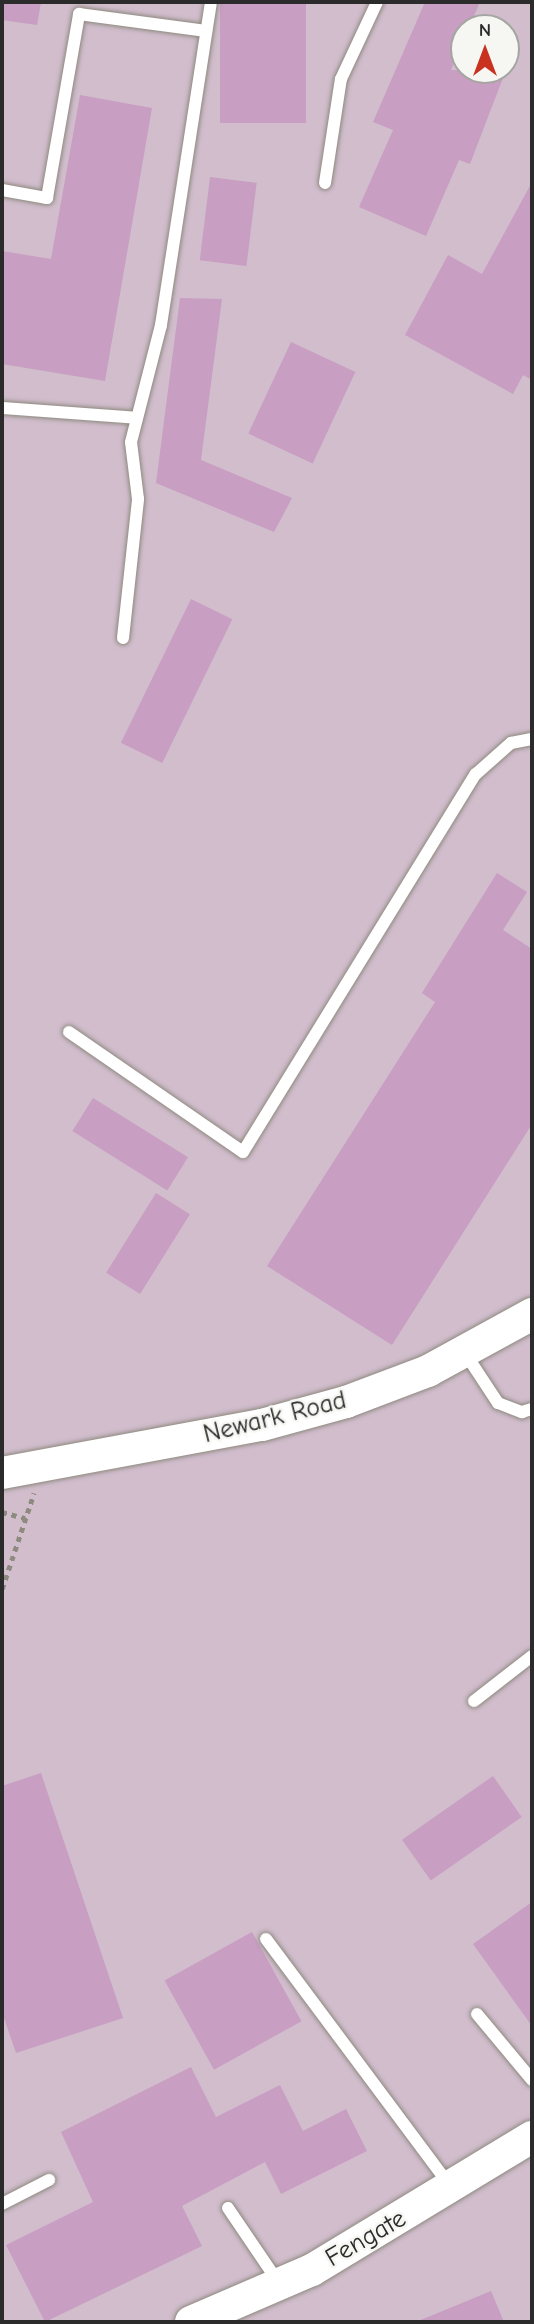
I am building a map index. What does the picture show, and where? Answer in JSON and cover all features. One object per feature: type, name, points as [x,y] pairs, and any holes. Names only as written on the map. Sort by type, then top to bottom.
[{"type":"street","name":"Newark Road","points":[[2,1473],[262,1425],[346,1402],[465,1353],[532,1314]]},
{"type":"street","name":"Fengate","points":[[191,2322],[279,2284],[453,2189],[532,2137]]},
{"type":"lane","points":[[123,638],[138,499],[131,442],[161,325],[211,2]]},
{"type":"lane","points":[[325,183],[341,79],[377,2]]},
{"type":"lane","points":[[2,190],[47,198],[79,14],[206,31]]},
{"type":"lane","points":[[2,408],[137,418]]},
{"type":"lane","points":[[69,1032],[243,1152],[476,774],[511,743],[532,739]]},
{"type":"lane","points":[[465,1353],[498,1403],[522,1412],[532,1409]]},
{"type":"lane","points":[[474,1701],[532,1656]]},
{"type":"lane","points":[[266,1939],[453,2189]]},
{"type":"lane","points":[[477,2014],[532,2080]]},
{"type":"lane","points":[[2,2204],[49,2180]]},
{"type":"lane","points":[[229,2208],[279,2284]]},
{"type":"path","points":[[2,1589],[43,1465]]},
{"type":"path","points":[[2,1513],[25,1518]]},
{"type":"shaded area","points":[[2,2],[532,2],[532,2322],[2,2322]]},
{"type":"building","points":[[2,2],[41,2],[37,25],[2,20]]},
{"type":"building","points":[[220,2],[306,2],[306,123],[220,123]]},
{"type":"building","points":[[425,2],[480,2],[475,14],[450,14],[450,84],[501,84],[470,164],[459,160],[426,236],[359,207],[393,130],[373,122]]},
{"type":"building","points":[[80,95],[152,108],[105,381],[2,364],[2,251],[51,259]]},
{"type":"building","points":[[210,177],[257,183],[246,266],[200,260]]},
{"type":"building","points":[[532,182],[532,380],[523,375],[513,394],[405,335],[448,255],[482,274]]},
{"type":"building","points":[[180,298],[222,299],[201,460],[292,498],[274,532],[156,483]]},
{"type":"building","points":[[291,342],[355,372],[313,464],[248,434]]},
{"type":"building","points":[[191,599],[232,619],[162,763],[121,743]]},
{"type":"building","points":[[497,873],[527,892],[503,930],[532,949],[532,1124],[392,1345],[267,1266],[435,1002],[422,993]]},
{"type":"building","points":[[93,1098],[188,1157],[167,1190],[72,1131]]},
{"type":"building","points":[[156,1193],[190,1214],[140,1294],[106,1273]]},
{"type":"building","points":[[41,1773],[123,2018],[16,2053],[2,2012],[2,1786]]},
{"type":"building","points":[[493,1776],[522,1817],[431,1881],[402,1840]]},
{"type":"building","points":[[532,1902],[532,2026],[473,1944]]},
{"type":"building","points":[[252,1932],[301,2021],[214,2070],[165,1980]]},
{"type":"building","points":[[191,2067],[216,2117],[280,2085],[303,2131],[346,2109],[367,2151],[281,2194],[265,2162],[182,2206],[202,2246],[45,2322],[6,2245],[93,2202],[61,2132]]},
{"type":"building","points":[[491,2291],[504,2322],[416,2322]]}]
